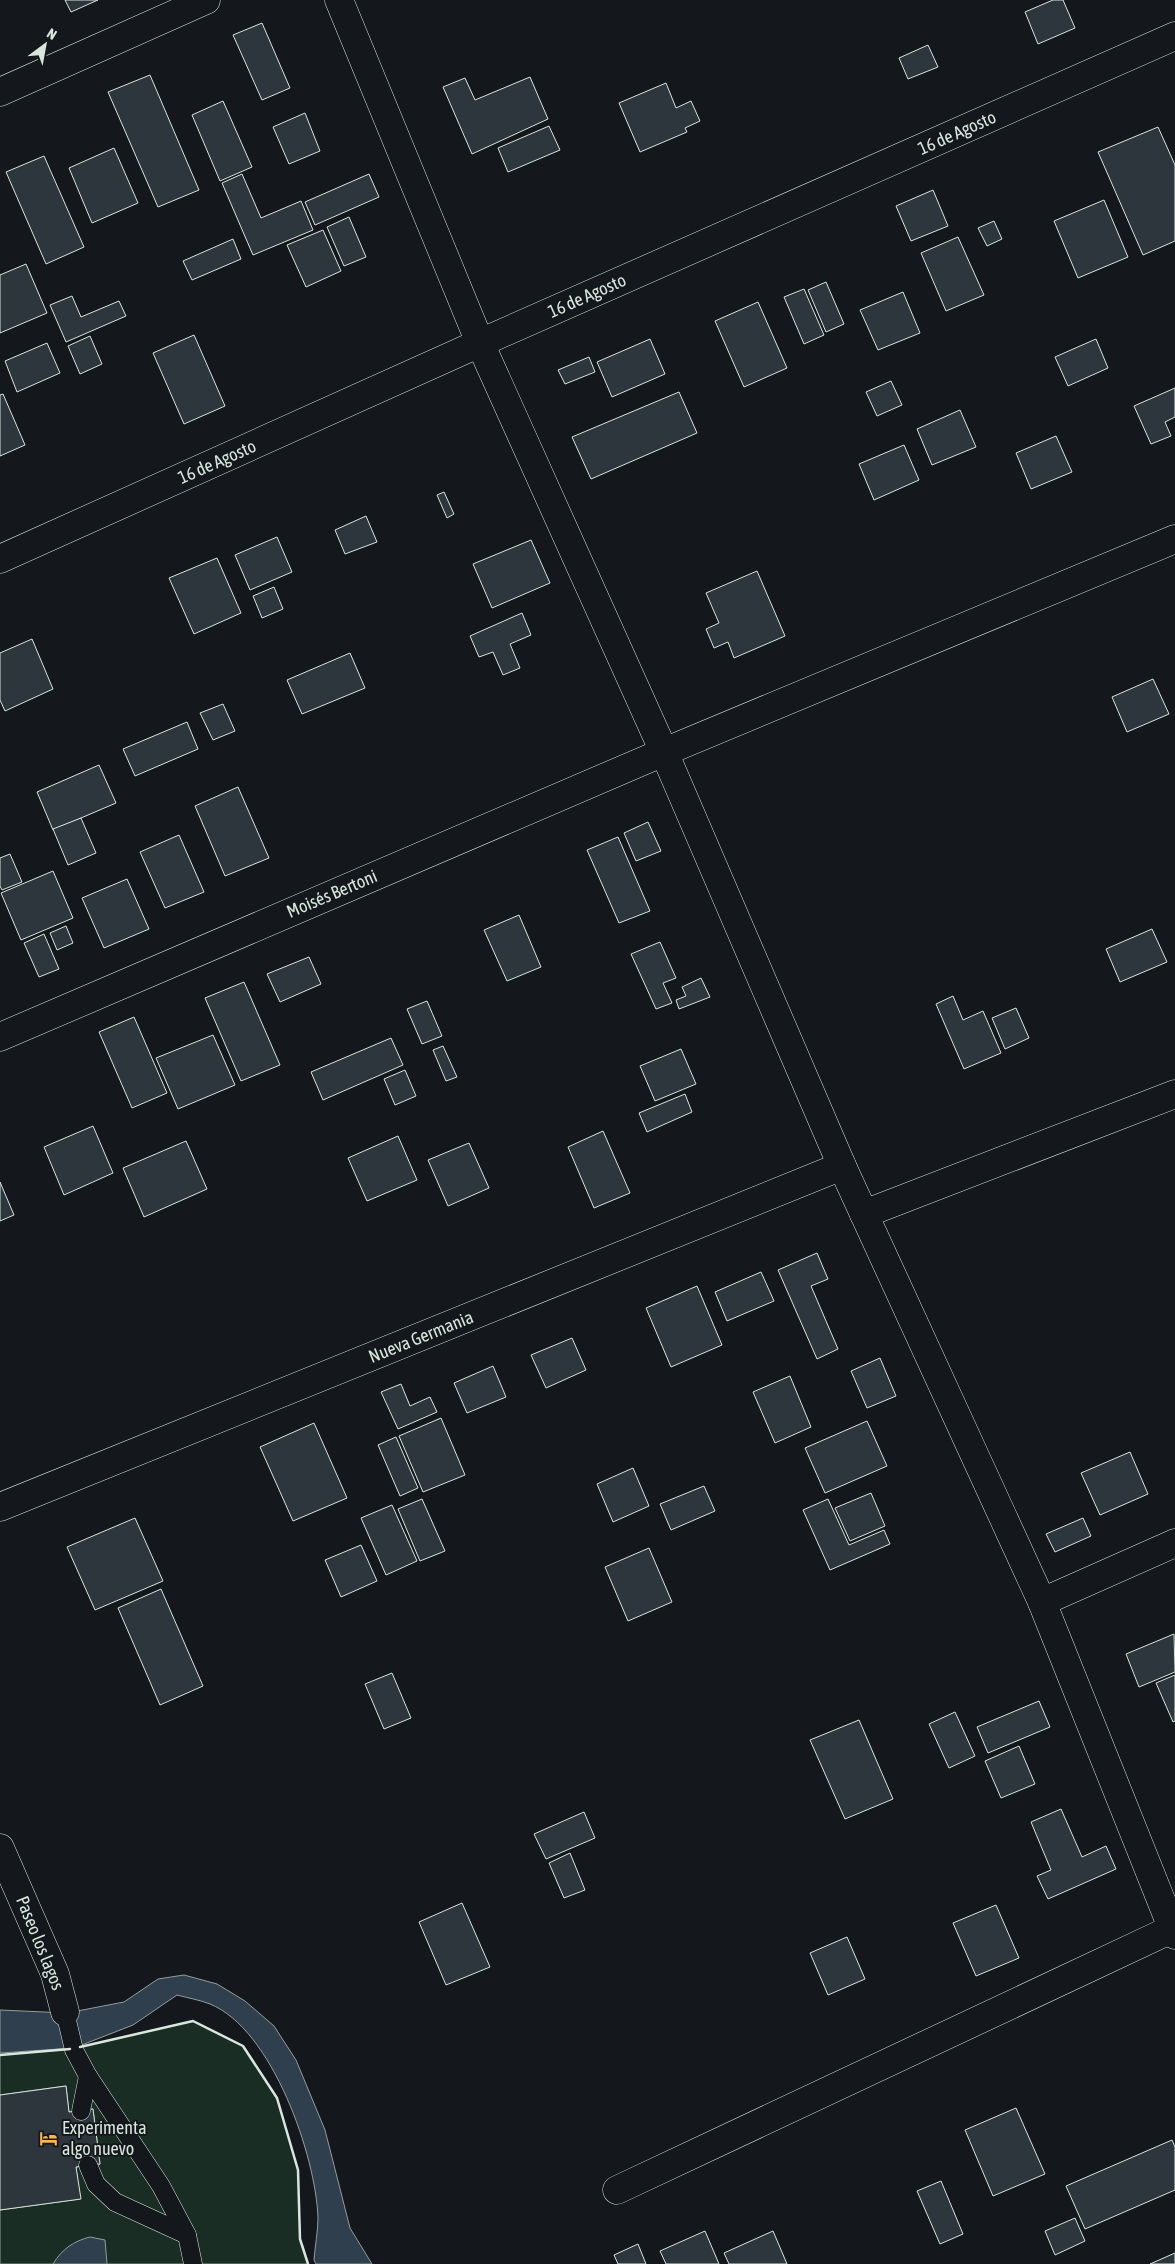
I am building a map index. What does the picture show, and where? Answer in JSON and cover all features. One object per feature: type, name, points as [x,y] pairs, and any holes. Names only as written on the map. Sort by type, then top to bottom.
[{"type":"street","points":[[0,92],[206,0]]},
{"type":"street","points":[[339,0],[480,343],[664,752],[842,1166],[1042,1602],[1174,1932],[617,2190]]},
{"type":"street","name":"16 de Agosto","points":[[0,560],[480,343],[1175,36]]},
{"type":"street","name":"Moisés Bertoni","points":[[0,1037],[664,752],[1175,539]]},
{"type":"street","points":[[864,1214],[1175,1094]]},
{"type":"street","name":"Nueva Germania","points":[[0,1507],[842,1166]]},
{"type":"street","points":[[1042,1602],[1175,1543]]},
{"type":"street","name":"Paseo los lagos","points":[[0,1848],[55,1974],[65,2012]]},
{"type":"lane","points":[[65,2012],[74,2050],[88,2076],[161,2186],[187,2235],[193,2264]]},
{"type":"lane","points":[[81,2111],[88,2076]]},
{"type":"lane","points":[[88,2165],[96,2184],[115,2202],[187,2235]]},
{"type":"green space","points":[[193,2021],[243,2046],[277,2098],[298,2170],[300,2239],[308,2264],[0,2264],[0,2210],[80,2199],[76,2167],[100,2164],[93,2109],[69,2112],[66,2086],[0,2095],[0,2055],[74,2048]]},
{"type":"water","points":[[184,1975],[217,1984],[245,2001],[274,2026],[296,2060],[325,2130],[350,2228],[372,2264],[316,2264],[314,2260],[318,2218],[315,2192],[309,2162],[286,2097],[271,2066],[253,2039],[232,2018],[210,2004],[177,1995],[133,2025],[74,2048],[0,2053],[0,2010],[67,2013],[124,2002],[158,1979]]},
{"type":"water","points":[[90,2237],[105,2240],[107,2264],[53,2264],[69,2246]]},
{"type":"building","points":[[65,0],[98,0],[71,12]]},
{"type":"building","points":[[1053,0],[1063,0],[1075,28],[1038,44],[1025,12]]},
{"type":"building","points":[[262,23],[290,88],[262,100],[233,35]]},
{"type":"building","points":[[928,45],[938,67],[908,79],[899,58]]},
{"type":"building","points":[[150,75],[199,190],[158,207],[108,92]]},
{"type":"building","points":[[530,77],[548,119],[472,154],[443,87],[465,78],[475,100]]},
{"type":"building","points":[[666,83],[676,108],[691,101],[700,121],[685,128],[687,132],[640,152],[619,103]]},
{"type":"building","points":[[223,101],[252,167],[220,181],[192,115]]},
{"type":"building","points":[[305,113],[320,151],[289,164],[273,127]]},
{"type":"building","points":[[549,126],[560,150],[508,172],[498,148]]},
{"type":"building","points":[[1158,127],[1175,165],[1175,241],[1143,255],[1098,152]]},
{"type":"building","points":[[114,148],[138,203],[92,223],[69,168]]},
{"type":"building","points":[[44,156],[84,247],[46,264],[6,172]]},
{"type":"building","points":[[242,174],[261,218],[301,201],[313,230],[253,255],[222,183]]},
{"type":"building","points":[[369,174],[379,197],[315,225],[305,202]]},
{"type":"building","points":[[933,190],[948,226],[911,241],[896,206]]},
{"type":"building","points":[[1104,200],[1128,257],[1078,278],[1054,221]]},
{"type":"building","points":[[349,217],[366,257],[344,266],[327,227]]},
{"type":"building","points":[[994,221],[1002,239],[987,246],[978,228]]},
{"type":"building","points":[[323,230],[341,271],[306,287],[287,245]]},
{"type":"building","points":[[958,237],[984,295],[946,311],[921,253]]},
{"type":"building","points":[[233,239],[241,259],[192,280],[183,261]]},
{"type":"building","points":[[26,264],[47,313],[0,333],[0,275]]},
{"type":"building","points":[[826,282],[844,324],[826,332],[808,290]]},
{"type":"building","points":[[804,289],[824,335],[804,344],[784,297]]},
{"type":"building","points":[[903,292],[920,333],[878,350],[860,310]]},
{"type":"building","points":[[72,296],[81,317],[119,301],[126,316],[66,342],[50,305]]},
{"type":"building","points":[[758,302],[787,368],[744,387],[715,321]]},
{"type":"building","points":[[194,335],[225,406],[184,424],[153,353]]},
{"type":"building","points":[[90,336],[102,364],[80,374],[68,346]]},
{"type":"building","points":[[650,339],[665,374],[612,397],[597,362]]},
{"type":"building","points":[[1096,339],[1108,368],[1068,386],[1055,357]]},
{"type":"building","points":[[47,343],[60,373],[17,392],[5,361]]},
{"type":"building","points":[[589,357],[595,372],[565,384],[558,370]]},
{"type":"building","points":[[891,381],[902,405],[877,416],[866,392]]},
{"type":"building","points":[[1175,388],[1175,417],[1165,422],[1171,436],[1151,444],[1134,406]]},
{"type":"building","points":[[679,392],[697,433],[591,479],[572,437]]},
{"type":"building","points":[[3,394],[25,445],[0,456],[0,395]]},
{"type":"building","points":[[960,410],[976,447],[932,465],[917,429]]},
{"type":"building","points":[[1056,436],[1072,472],[1031,489],[1016,453]]},
{"type":"building","points":[[904,445],[919,480],[874,500],[859,464]]},
{"type":"building","points":[[444,492],[454,514],[447,518],[437,495]]},
{"type":"building","points":[[366,516],[377,542],[345,554],[335,530]]},
{"type":"building","points":[[277,537],[292,572],[250,590],[235,555]]},
{"type":"building","points":[[531,540],[550,583],[492,608],[473,564]]},
{"type":"building","points":[[217,558],[241,613],[194,634],[169,578]]},
{"type":"building","points":[[757,571],[785,636],[734,658],[728,642],[714,648],[706,629],[719,623],[706,593]]},
{"type":"building","points":[[274,587],[283,609],[262,618],[253,596]]},
{"type":"building","points":[[522,613],[531,635],[510,644],[520,668],[503,675],[493,652],[479,657],[470,636]]},
{"type":"building","points":[[32,639],[53,689],[5,711],[0,700],[0,653]]},
{"type":"building","points":[[350,653],[365,688],[302,714],[287,680]]},
{"type":"building","points":[[1153,679],[1169,714],[1127,732],[1112,697]]},
{"type":"building","points":[[223,704],[235,731],[213,740],[200,713]]},
{"type":"building","points":[[187,722],[198,749],[135,776],[123,749]]},
{"type":"building","points":[[99,765],[116,803],[53,830],[37,792]]},
{"type":"building","points":[[238,787],[269,858],[225,876],[195,806]]},
{"type":"building","points":[[81,818],[96,853],[68,865],[53,829]]},
{"type":"building","points":[[648,822],[661,851],[636,861],[624,833]]},
{"type":"building","points":[[179,835],[204,892],[165,908],[140,852]]},
{"type":"building","points":[[618,837],[650,911],[619,923],[587,850]]},
{"type":"building","points":[[10,854],[22,882],[2,890],[0,886],[0,858]]},
{"type":"building","points":[[53,871],[73,918],[21,940],[1,893]]},
{"type":"building","points":[[127,879],[149,929],[104,948],[82,898]]},
{"type":"building","points":[[519,915],[541,967],[507,981],[484,930]]},
{"type":"building","points":[[66,926],[73,943],[57,950],[50,933]]},
{"type":"building","points":[[1152,929],[1167,962],[1120,982],[1106,949]]},
{"type":"building","points":[[44,934],[59,969],[39,977],[24,943]]},
{"type":"building","points":[[660,942],[676,978],[663,983],[672,1003],[656,1009],[631,954]]},
{"type":"building","points":[[309,957],[321,984],[280,1002],[267,974]]},
{"type":"building","points":[[701,978],[710,997],[679,1009],[676,1000],[686,996],[682,987]]},
{"type":"building","points":[[244,982],[280,1065],[241,1081],[205,998]]},
{"type":"building","points":[[953,996],[963,1020],[983,1011],[1001,1053],[964,1069],[936,1004]]},
{"type":"building","points":[[427,1001],[442,1036],[422,1044],[407,1009]]},
{"type":"building","points":[[1016,1008],[1029,1038],[1005,1049],[992,1018]]},
{"type":"building","points":[[134,1017],[167,1093],[132,1108],[99,1032]]},
{"type":"building","points":[[213,1035],[235,1085],[178,1109],[156,1058]]},
{"type":"building","points":[[391,1038],[403,1065],[323,1100],[311,1072]]},
{"type":"building","points":[[443,1046],[457,1077],[446,1081],[433,1050]]},
{"type":"building","points":[[681,1049],[696,1084],[655,1101],[640,1066]]},
{"type":"building","points":[[405,1070],[416,1096],[395,1105],[384,1079]]},
{"type":"building","points":[[685,1094],[692,1112],[647,1132],[639,1113]]},
{"type":"building","points":[[93,1126],[113,1173],[64,1195],[44,1147]]},
{"type":"building","points":[[603,1131],[630,1193],[594,1208],[568,1147]]},
{"type":"building","points":[[398,1136],[417,1180],[367,1201],[348,1158]]},
{"type":"building","points":[[186,1141],[207,1189],[144,1217],[123,1168]]},
{"type":"building","points":[[469,1143],[489,1188],[448,1206],[428,1160]]},
{"type":"building","points":[[0,1182],[14,1215],[0,1221]]},
{"type":"building","points":[[817,1253],[828,1279],[811,1286],[838,1349],[817,1359],[778,1270]]},
{"type":"building","points":[[761,1272],[774,1301],[727,1321],[715,1292]]},
{"type":"building","points":[[697,1286],[722,1345],[671,1367],[646,1308]]},
{"type":"building","points":[[572,1338],[586,1370],[546,1388],[531,1355]]},
{"type":"building","points":[[880,1358],[896,1396],[867,1408],[851,1371]]},
{"type":"building","points":[[493,1366],[506,1397],[467,1413],[454,1383]]},
{"type":"building","points":[[790,1376],[811,1427],[775,1443],[753,1392]]},
{"type":"building","points":[[401,1384],[410,1406],[430,1397],[437,1412],[398,1429],[381,1392]]},
{"type":"building","points":[[441,1418],[465,1475],[423,1492],[399,1436]]},
{"type":"building","points":[[867,1421],[887,1466],[825,1493],[805,1448]]},
{"type":"building","points":[[314,1423],[347,1498],[293,1521],[260,1447]]},
{"type":"building","points":[[396,1437],[418,1488],[400,1496],[378,1445]]},
{"type":"building","points":[[1130,1452],[1148,1494],[1100,1515],[1081,1473]]},
{"type":"building","points":[[633,1468],[649,1506],[613,1522],[597,1484]]},
{"type":"building","points":[[704,1486],[715,1511],[671,1530],[660,1504]]},
{"type":"building","points":[[871,1493],[885,1526],[850,1541],[835,1508]]},
{"type":"building","points":[[422,1499],[445,1551],[420,1561],[398,1509]]},
{"type":"building","points":[[828,1499],[849,1545],[884,1530],[890,1544],[830,1570],[803,1510]]},
{"type":"building","points":[[392,1505],[417,1561],[386,1575],[361,1518]]},
{"type":"building","points":[[135,1518],[163,1581],[95,1610],[67,1547]]},
{"type":"building","points":[[1083,1518],[1091,1536],[1055,1552],[1046,1534]]},
{"type":"building","points":[[361,1545],[377,1581],[341,1597],[325,1560]]},
{"type":"building","points":[[649,1548],[672,1602],[628,1621],[605,1567]]},
{"type":"building","points":[[161,1589],[203,1686],[160,1705],[118,1608]]},
{"type":"building","points":[[1174,1634],[1175,1672],[1139,1687],[1126,1654]]},
{"type":"building","points":[[392,1673],[411,1718],[384,1729],[365,1684]]},
{"type":"building","points":[[1175,1675],[1175,1721],[1173,1722],[1156,1683]]},
{"type":"building","points":[[1039,1701],[1050,1727],[988,1753],[977,1727]]},
{"type":"building","points":[[955,1712],[975,1756],[949,1768],[929,1724]]},
{"type":"building","points":[[859,1720],[893,1799],[845,1819],[810,1740]]},
{"type":"building","points":[[1019,1746],[1035,1784],[1001,1798],[985,1761]]},
{"type":"building","points":[[1061,1809],[1082,1857],[1106,1846],[1116,1869],[1048,1899],[1037,1876],[1051,1870],[1031,1822]]},
{"type":"building","points":[[584,1812],[595,1838],[546,1859],[534,1834]]},
{"type":"building","points":[[570,1853],[585,1890],[564,1898],[549,1863]]},
{"type":"building","points":[[462,1903],[490,1967],[446,1985],[419,1922]]},
{"type":"building","points":[[996,1905],[1019,1958],[976,1976],[953,1923]]},
{"type":"building","points":[[847,1937],[865,1979],[828,1995],[810,1953]]},
{"type":"building","name":"Experimenta algo nuevo","points":[[66,2086],[69,2112],[93,2109],[100,2164],[76,2167],[81,2199],[0,2210],[0,2095]]},
{"type":"building","points":[[1016,2108],[1045,2174],[993,2196],[965,2130]]},
{"type":"building","points":[[1172,2140],[1175,2147],[1175,2190],[1085,2229],[1066,2186]]},
{"type":"building","points":[[941,2181],[963,2234],[940,2244],[917,2191]]},
{"type":"building","points":[[1075,2218],[1085,2241],[1055,2255],[1045,2231]]},
{"type":"building","points":[[705,2231],[719,2264],[666,2264],[660,2251]]},
{"type":"building","points":[[773,2231],[787,2264],[729,2264],[724,2253]]},
{"type":"building","points":[[638,2244],[646,2264],[618,2264],[614,2255]]},
{"type":"building","points":[[1175,2253],[1175,2264],[1150,2264]]},
{"type":"wall","points":[[80,2047],[193,2021],[243,2046],[277,2098],[298,2170],[300,2239],[308,2264]]},
{"type":"wall","points":[[0,2055],[70,2049]]},
{"type":"place","name":"Experimenta algo nuevo","points":[[48,2138]]}]
